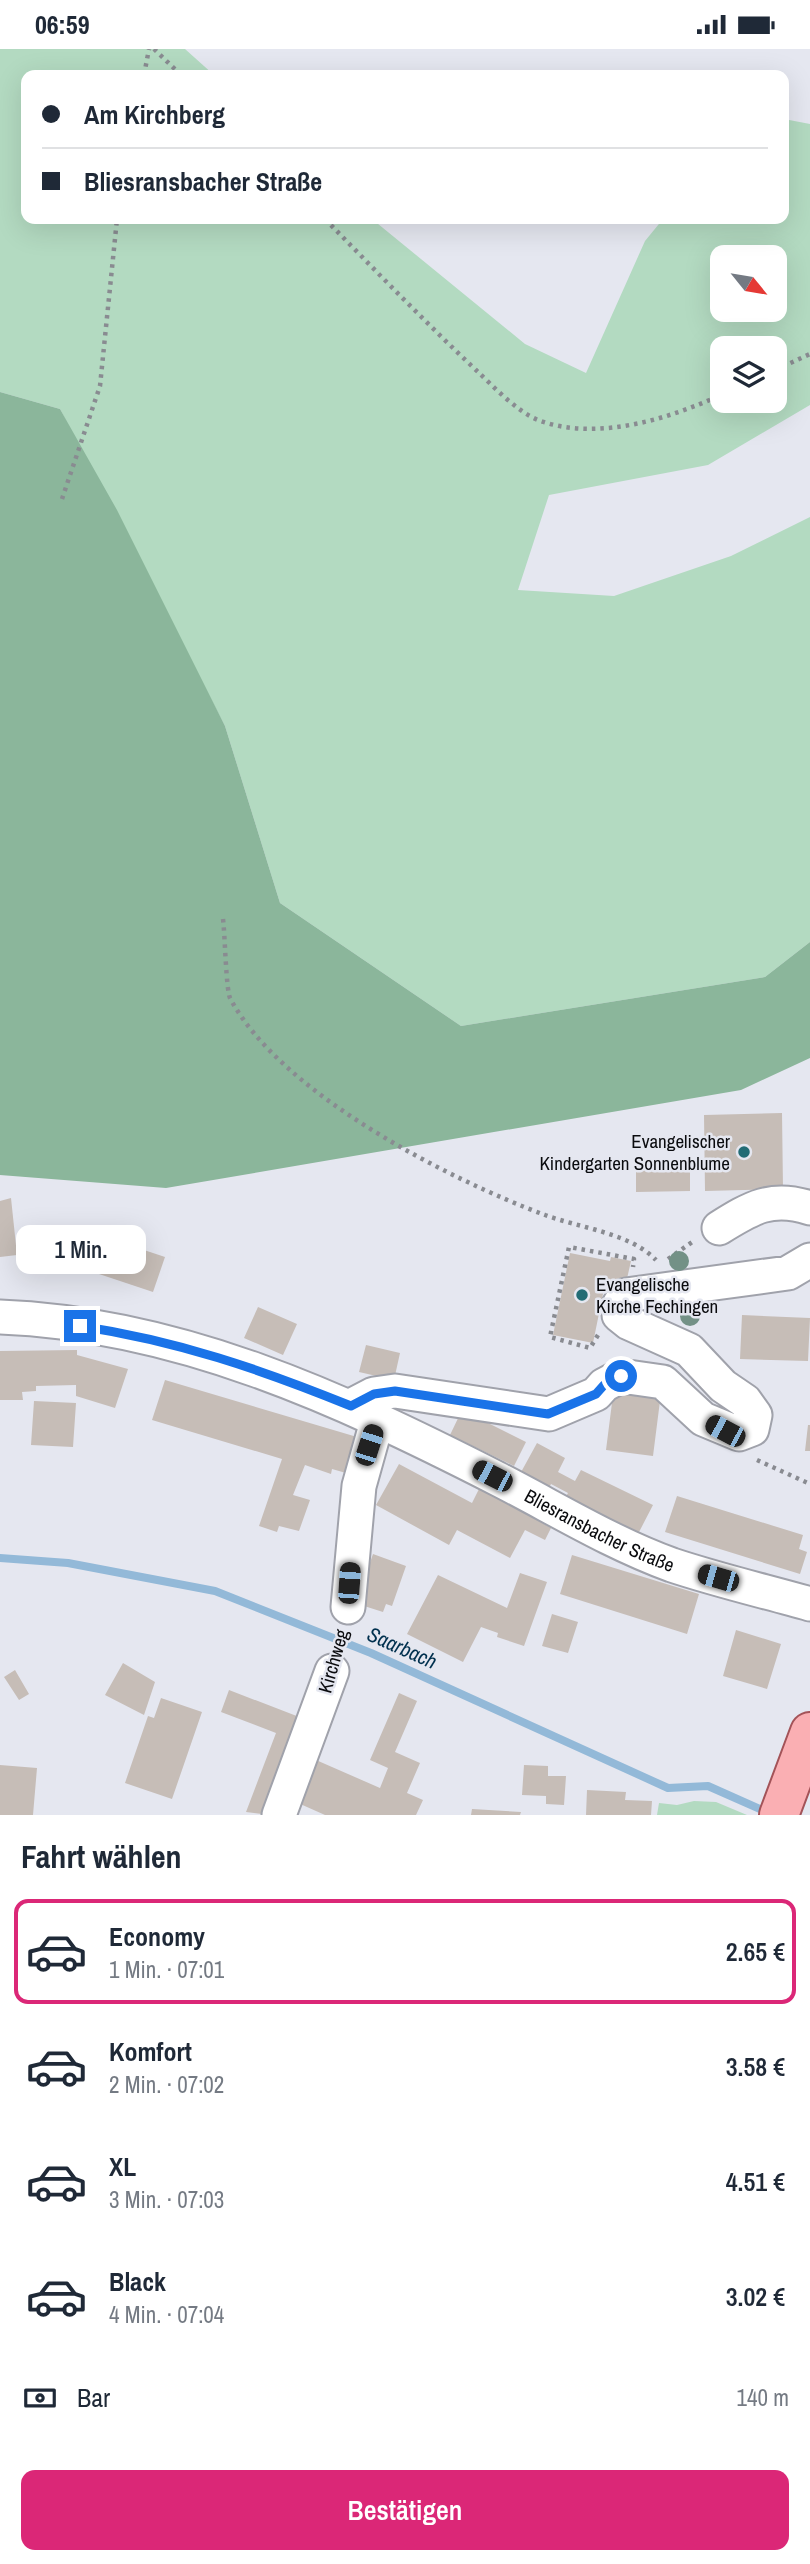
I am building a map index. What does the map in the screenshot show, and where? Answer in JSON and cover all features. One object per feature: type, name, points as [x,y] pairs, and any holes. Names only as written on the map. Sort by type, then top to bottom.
[{"type":"main road","points":[[783,1804],[810,1732]]},
{"type":"street","points":[[719,1228],[756,1206],[794,1202],[810,1208]]},
{"type":"street","points":[[364,1412],[374,1394],[395,1391],[548,1414],[596,1394],[604,1385],[621,1376],[663,1382],[703,1419],[739,1434],[752,1429],[755,1415],[745,1401],[723,1386],[689,1350],[629,1323],[619,1315],[619,1305],[626,1295],[788,1273],[810,1259]]},
{"type":"street","name":"Bliesransbacher Straße","points":[[0,1317],[36,1319],[124,1332],[225,1357],[364,1412],[672,1565],[810,1604]]},
{"type":"street","name":"Kirchweg","points":[[348,1607],[364,1412]]},
{"type":"street","name":"Kirchweg","points":[[279,1815],[332,1671]]},
{"type":"path","points":[[146,70],[152,49],[175,70]]},
{"type":"path","points":[[62,499],[100,386],[116,224]]},
{"type":"path","points":[[330,224],[430,327],[495,388],[536,419],[576,430],[628,424],[682,413],[710,400]]},
{"type":"path","points":[[787,365],[810,354]]},
{"type":"path","points":[[223,919],[229,996],[256,1037],[296,1073],[361,1122],[422,1161],[486,1193],[578,1227],[644,1247],[662,1266],[675,1251],[719,1228]]},
{"type":"path","points":[[596,1338],[590,1348],[550,1336],[569,1247],[634,1259],[632,1271]]},
{"type":"path","points":[[749,1458],[810,1483]]},
{"type":"green space","points":[[0,49],[185,49],[208,70],[21,70],[21,224],[378,224],[525,344],[586,373],[645,241],[659,224],[789,224],[789,120],[810,124],[810,405],[708,465],[549,495],[518,590],[614,596],[731,556],[810,517],[810,942],[765,977],[461,1026],[280,903],[225,726],[60,409],[0,392]]},
{"type":"green space","points":[[0,392],[60,409],[117,510],[225,726],[280,903],[461,1026],[765,977],[810,942],[810,1058],[741,1090],[166,1188],[0,1175]]},
{"type":"green space","points":[[694,1801],[716,1802],[747,1815],[657,1815],[659,1803],[677,1805]]},
{"type":"building","name":"Evangelischer Kindergarten Sonnenblume","points":[[782,1113],[783,1189],[705,1191],[704,1115]]},
{"type":"building","points":[[690,1163],[690,1191],[636,1192],[636,1164]]},
{"type":"building","points":[[11,1198],[17,1255],[0,1257],[0,1201]]},
{"type":"building","points":[[102,1236],[165,1257],[153,1292],[90,1271]]},
{"type":"building","name":"Evangelische Kirche Fechingen","points":[[570,1253],[610,1261],[611,1257],[631,1261],[626,1283],[606,1279],[593,1343],[553,1335]]},
{"type":"building","points":[[258,1307],[297,1324],[283,1355],[244,1338]]},
{"type":"building","points":[[742,1315],[810,1318],[808,1361],[740,1359]]},
{"type":"building","points":[[366,1345],[400,1353],[394,1380],[359,1372]]},
{"type":"building","points":[[77,1350],[77,1355],[128,1369],[115,1408],[76,1396],[76,1385],[36,1386],[36,1391],[22,1392],[23,1400],[0,1400],[0,1351]]},
{"type":"building","points":[[165,1380],[357,1437],[346,1473],[332,1469],[331,1474],[305,1465],[293,1495],[310,1500],[299,1531],[279,1526],[277,1532],[259,1526],[282,1459],[152,1420]]},
{"type":"building","points":[[614,1387],[661,1393],[653,1456],[606,1450]]},
{"type":"building","points":[[34,1401],[76,1403],[73,1447],[31,1445]]},
{"type":"building","points":[[462,1410],[526,1442],[514,1466],[450,1435]]},
{"type":"building","points":[[808,1425],[810,1451],[805,1451]]},
{"type":"building","points":[[537,1443],[565,1458],[558,1472],[575,1481],[581,1470],[653,1505],[638,1534],[564,1500],[568,1493],[551,1484],[548,1490],[520,1474]]},
{"type":"building","points":[[399,1464],[472,1503],[480,1487],[551,1528],[545,1540],[525,1530],[510,1558],[457,1530],[449,1545],[376,1505]]},
{"type":"building","points":[[677,1496],[803,1535],[799,1549],[807,1552],[800,1574],[665,1532]]},
{"type":"building","points":[[373,1554],[406,1566],[392,1606],[386,1604],[383,1612],[361,1605],[359,1594]]},
{"type":"building","points":[[572,1555],[699,1594],[687,1634],[560,1594]]},
{"type":"building","points":[[520,1573],[547,1582],[524,1646],[497,1637],[498,1633],[481,1627],[463,1662],[407,1634],[438,1575],[507,1608]]},
{"type":"building","points":[[552,1614],[578,1622],[568,1653],[542,1646]]},
{"type":"building","points":[[736,1630],[781,1644],[767,1689],[723,1676]]},
{"type":"building","points":[[123,1663],[155,1682],[144,1715],[105,1695]]},
{"type":"building","points":[[15,1670],[29,1694],[19,1700],[4,1677]]},
{"type":"building","points":[[229,1690],[307,1720],[270,1815],[246,1812],[276,1733],[221,1712]]},
{"type":"building","points":[[399,1693],[417,1701],[395,1752],[420,1763],[407,1793],[423,1800],[416,1815],[325,1815],[298,1803],[316,1760],[380,1788],[388,1768],[370,1760]]},
{"type":"building","points":[[161,1698],[202,1712],[172,1799],[125,1783],[148,1716],[154,1718]]},
{"type":"building","points":[[0,1765],[37,1768],[33,1815],[0,1815]]},
{"type":"building","points":[[524,1765],[548,1766],[548,1776],[566,1776],[564,1805],[546,1804],[546,1796],[522,1795]]},
{"type":"building","points":[[587,1790],[626,1792],[625,1800],[652,1801],[651,1815],[586,1815]]},
{"type":"building","points":[[472,1809],[521,1812],[520,1815],[471,1815]]},
{"type":"waterway","name":"Saarbach","points":[[0,1558],[68,1563],[215,1591],[371,1653],[668,1788],[708,1786],[769,1813]]},
{"type":"place","name":"Evangelischer Kindergarten Sonnenblume","points":[[744,1152]]},
{"type":"place","name":"Evangelische Kirche Fechingen","points":[[582,1295]]},
{"type":"route","points":[[80,1326],[124,1332],[225,1357],[351,1406],[374,1394],[395,1391],[548,1414],[596,1394],[604,1385],[621,1376]]}]
